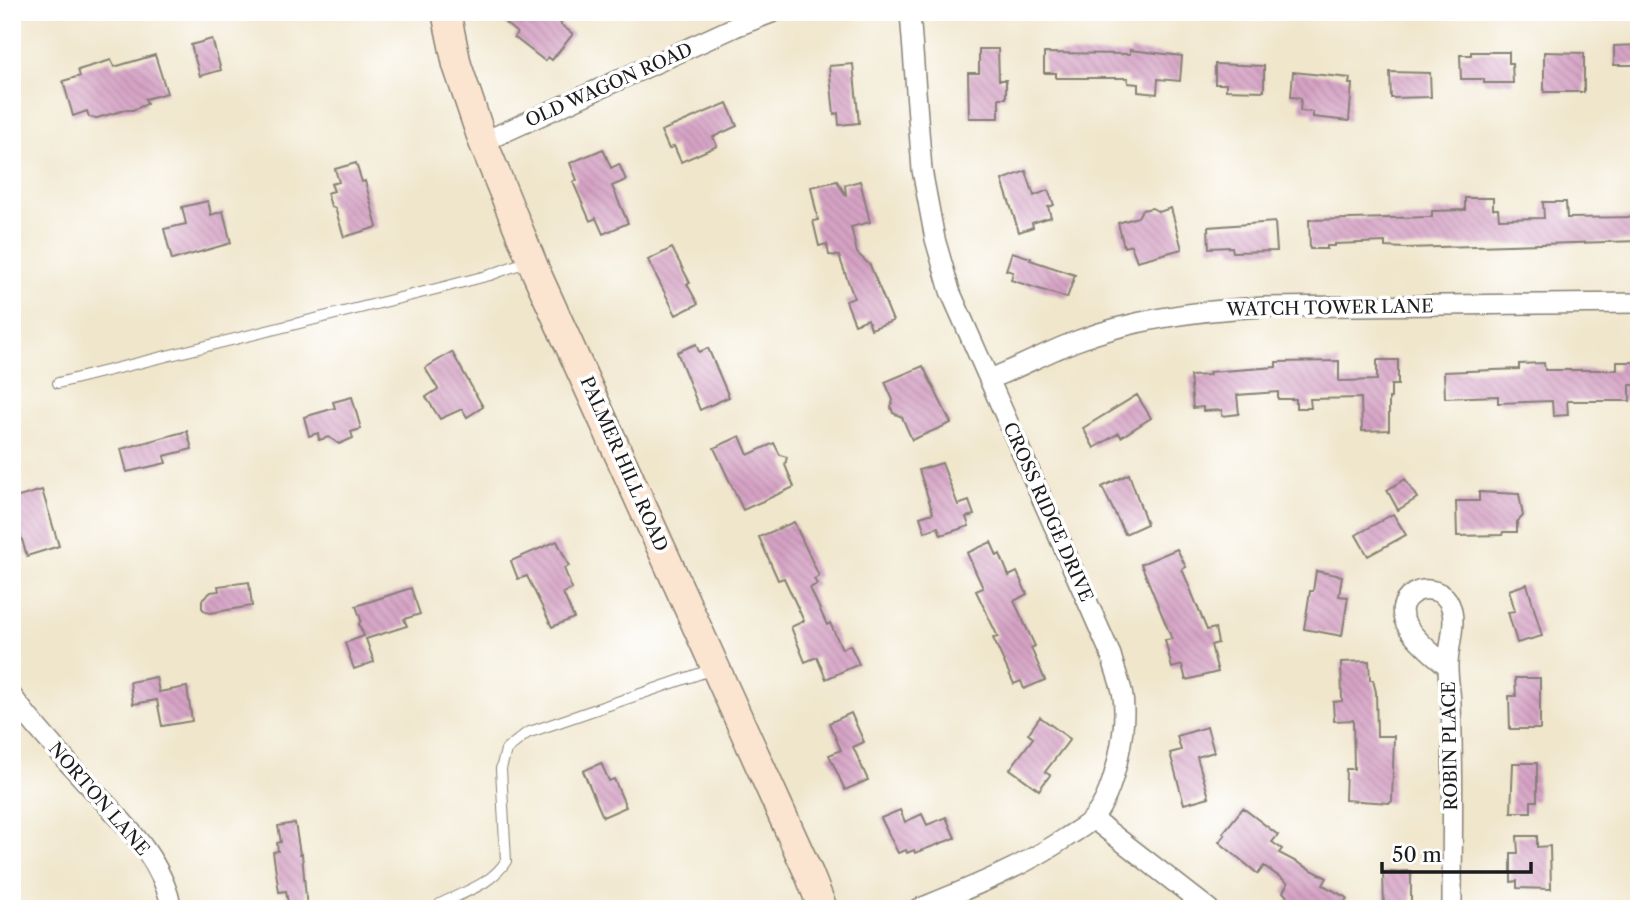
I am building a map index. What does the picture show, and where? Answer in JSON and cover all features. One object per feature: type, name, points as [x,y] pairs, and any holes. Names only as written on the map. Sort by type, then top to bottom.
[{"type":"main road","name":"PALMER HILL ROAD","points":[[446,12],[457,65],[483,142],[531,260],[823,909]]},
{"type":"street","name":"OLD WAGON ROAD","points":[[483,142],[735,27],[774,12]]},
{"type":"street","name":"CROSS RIDGE DRIVE","points":[[911,12],[922,170],[935,239],[950,291],[1111,655],[1122,692],[1124,724],[1108,791],[1093,819],[1052,847],[1006,873],[918,909]]},
{"type":"street","name":"WATCH TOWER LANE","points":[[990,379],[1079,340],[1116,329],[1215,310],[1264,307],[1639,303]]},
{"type":"street","name":"ROBIN PLACE","points":[[1448,667],[1451,704],[1452,909]]},
{"type":"street","name":"NORTON LANE","points":[[12,696],[31,722],[149,853],[169,892],[172,909]]},
{"type":"street","points":[[1093,819],[1209,909]]},
{"type":"lane","points":[[58,383],[490,275],[531,260]]},
{"type":"lane","points":[[440,904],[487,881],[498,873],[506,861],[501,769],[506,750],[527,733],[716,668]]},
{"type":"building","points":[[492,12],[559,12],[561,25],[573,34],[552,60],[548,57],[545,61],[514,37],[517,33]]},
{"type":"building","points":[[212,39],[221,70],[200,76],[191,45]]},
{"type":"building","points":[[1639,45],[1639,65],[1614,65],[1614,46]]},
{"type":"building","points":[[979,49],[998,49],[999,80],[1006,80],[1006,98],[999,98],[999,118],[969,118],[968,73],[979,73]]},
{"type":"building","points":[[1130,50],[1182,56],[1180,81],[1158,79],[1157,94],[1138,92],[1138,84],[1128,83],[1128,78],[1056,78],[1056,73],[1044,73],[1044,53],[1130,54]]},
{"type":"building","points":[[1471,52],[1509,52],[1513,83],[1484,83],[1484,79],[1461,79],[1460,55],[1471,55]]},
{"type":"building","points":[[1544,52],[1584,53],[1584,92],[1544,92]]},
{"type":"building","points":[[155,55],[167,93],[145,99],[147,104],[133,110],[97,118],[89,117],[87,111],[73,116],[63,81],[80,76],[78,70],[111,60],[114,67]]},
{"type":"building","points":[[853,64],[859,123],[839,125],[838,113],[834,114],[829,66]]},
{"type":"building","points":[[1215,64],[1264,66],[1264,91],[1226,90],[1226,84],[1215,84]]},
{"type":"building","points":[[1293,72],[1350,78],[1349,84],[1352,84],[1349,121],[1313,117],[1313,112],[1300,111],[1301,98],[1291,97]]},
{"type":"building","points":[[1390,72],[1430,73],[1431,97],[1391,98]]},
{"type":"building","points":[[727,103],[737,126],[713,137],[717,146],[681,162],[674,146],[669,149],[661,131]]},
{"type":"building","points":[[603,149],[611,168],[619,164],[626,180],[612,186],[628,223],[603,234],[596,218],[590,221],[573,182],[577,180],[570,163]]},
{"type":"building","points":[[356,163],[362,182],[365,181],[377,227],[344,237],[327,193],[334,191],[331,184],[339,182],[335,169]]},
{"type":"building","points":[[1026,171],[1034,196],[1048,190],[1054,205],[1048,207],[1051,217],[1032,223],[1033,227],[1019,232],[1002,180]]},
{"type":"building","points":[[837,181],[846,196],[845,185],[860,181],[870,222],[851,227],[857,253],[870,265],[893,321],[871,329],[868,319],[855,324],[846,301],[854,298],[839,256],[829,255],[827,244],[819,246],[813,221],[818,220],[811,187]]},
{"type":"building","points":[[1465,198],[1493,198],[1493,209],[1498,209],[1499,219],[1544,218],[1543,202],[1566,202],[1567,218],[1639,217],[1639,241],[1406,248],[1385,247],[1385,242],[1335,244],[1327,246],[1327,249],[1310,249],[1309,220],[1432,217],[1432,211],[1465,210]]},
{"type":"building","points":[[208,201],[211,215],[223,211],[231,243],[172,260],[164,229],[186,224],[182,207]]},
{"type":"building","points":[[1152,208],[1159,212],[1171,208],[1182,249],[1137,261],[1131,245],[1124,247],[1118,223],[1138,217],[1142,210]]},
{"type":"building","points":[[1275,222],[1277,251],[1233,252],[1232,247],[1209,248],[1208,227]]},
{"type":"building","points":[[672,248],[698,304],[676,315],[648,260]]},
{"type":"building","points":[[1012,252],[1075,275],[1067,298],[1011,280],[1013,272],[1006,270]]},
{"type":"building","points":[[696,344],[699,352],[708,348],[729,397],[700,410],[677,352]]},
{"type":"building","points":[[452,352],[483,407],[467,417],[462,409],[440,419],[426,397],[438,389],[425,368]]},
{"type":"building","points":[[1377,360],[1398,360],[1398,385],[1391,385],[1389,398],[1389,430],[1362,431],[1361,398],[1310,399],[1311,408],[1296,408],[1296,399],[1278,399],[1278,392],[1237,395],[1239,414],[1222,416],[1222,410],[1203,411],[1203,407],[1193,408],[1190,376],[1276,367],[1276,362],[1339,361],[1339,381],[1377,380]]},
{"type":"building","points":[[1617,362],[1639,362],[1639,385],[1630,385],[1630,401],[1567,401],[1568,415],[1553,416],[1552,401],[1498,403],[1498,396],[1445,398],[1444,372],[1519,369],[1519,364],[1544,363],[1545,370],[1617,370]]},
{"type":"building","points":[[923,366],[951,423],[912,440],[902,417],[893,413],[893,400],[885,382]]},
{"type":"building","points":[[1137,395],[1151,418],[1121,437],[1119,433],[1094,448],[1083,428]]},
{"type":"building","points":[[352,397],[361,429],[351,432],[353,438],[339,444],[329,437],[319,440],[318,433],[309,436],[304,417],[335,408],[333,402]]},
{"type":"building","points":[[187,431],[192,449],[164,456],[166,463],[127,472],[121,449]]},
{"type":"building","points":[[740,436],[748,455],[774,443],[780,455],[787,457],[785,465],[794,487],[743,510],[714,448]]},
{"type":"building","points":[[942,463],[958,505],[969,501],[974,515],[966,517],[969,526],[941,535],[938,527],[925,532],[920,517],[933,513],[919,470]]},
{"type":"building","points":[[1129,474],[1147,524],[1125,534],[1102,487]]},
{"type":"building","points":[[1405,479],[1417,498],[1398,510],[1387,490]]},
{"type":"building","points":[[42,490],[59,546],[27,556],[12,499]]},
{"type":"building","points":[[1479,492],[1519,494],[1523,516],[1517,522],[1517,532],[1457,536],[1456,501],[1479,501]]},
{"type":"building","points":[[1393,514],[1406,535],[1368,556],[1356,535]]},
{"type":"building","points":[[794,522],[819,576],[814,579],[817,584],[810,588],[827,625],[830,623],[842,649],[850,645],[859,664],[826,679],[817,657],[805,662],[791,627],[804,621],[784,578],[778,580],[759,537]]},
{"type":"building","points":[[557,541],[569,566],[564,568],[572,589],[563,593],[574,618],[552,627],[527,576],[518,579],[511,561]]},
{"type":"building","points":[[991,542],[997,556],[1000,554],[1009,576],[1017,572],[1027,594],[1014,601],[1035,646],[1031,648],[1045,680],[1024,689],[1021,681],[1014,684],[993,638],[998,637],[976,591],[983,588],[967,553]]},
{"type":"building","points":[[1177,549],[1186,567],[1182,569],[1207,630],[1215,628],[1218,643],[1211,645],[1218,672],[1186,680],[1182,665],[1172,668],[1165,640],[1172,639],[1141,564]]},
{"type":"building","points":[[1316,571],[1342,576],[1339,596],[1348,597],[1342,636],[1304,629]]},
{"type":"building","points":[[249,582],[252,606],[210,613],[202,608],[202,600],[211,592],[219,591],[218,586]]},
{"type":"building","points":[[1527,584],[1542,636],[1517,643],[1508,612],[1515,611],[1509,590]]},
{"type":"building","points":[[411,588],[420,614],[404,619],[407,626],[366,639],[374,662],[354,669],[345,643],[364,636],[356,606]]},
{"type":"building","points":[[1369,661],[1370,680],[1373,680],[1376,692],[1377,736],[1394,736],[1390,803],[1345,800],[1346,769],[1354,769],[1353,720],[1334,721],[1333,702],[1342,701],[1341,662]]},
{"type":"building","points":[[156,677],[159,692],[187,687],[192,721],[162,726],[157,700],[133,704],[130,682]]},
{"type":"building","points":[[1515,678],[1540,678],[1540,729],[1510,729],[1509,696],[1516,696]]},
{"type":"building","points":[[851,713],[864,742],[853,747],[868,780],[845,790],[829,755],[841,750],[829,723]]},
{"type":"building","points":[[1040,717],[1070,739],[1045,772],[1050,775],[1039,790],[1010,769],[1033,738],[1028,734]]},
{"type":"building","points":[[1207,727],[1214,752],[1197,757],[1209,797],[1184,804],[1170,753],[1181,750],[1177,736]]},
{"type":"building","points":[[601,763],[609,781],[614,779],[626,807],[603,817],[583,771]]},
{"type":"building","points":[[1513,763],[1537,763],[1537,801],[1531,801],[1531,812],[1511,812]]},
{"type":"building","points":[[1243,808],[1278,835],[1272,842],[1282,849],[1279,853],[1327,878],[1323,885],[1347,898],[1341,909],[1299,909],[1286,902],[1289,899],[1283,892],[1288,883],[1264,866],[1258,874],[1219,842]]},
{"type":"building","points":[[900,810],[905,822],[922,814],[927,825],[946,817],[955,838],[915,853],[914,850],[907,853],[906,850],[898,853],[881,818]]},
{"type":"building","points":[[295,823],[302,854],[307,909],[289,909],[286,891],[279,892],[273,852],[278,851],[277,843],[281,842],[278,826]]},
{"type":"building","points":[[1517,836],[1537,836],[1537,847],[1550,846],[1551,889],[1517,888],[1517,881],[1511,882],[1511,853],[1518,853]]},
{"type":"building","points":[[1411,871],[1411,909],[1384,909],[1383,872]]}]
